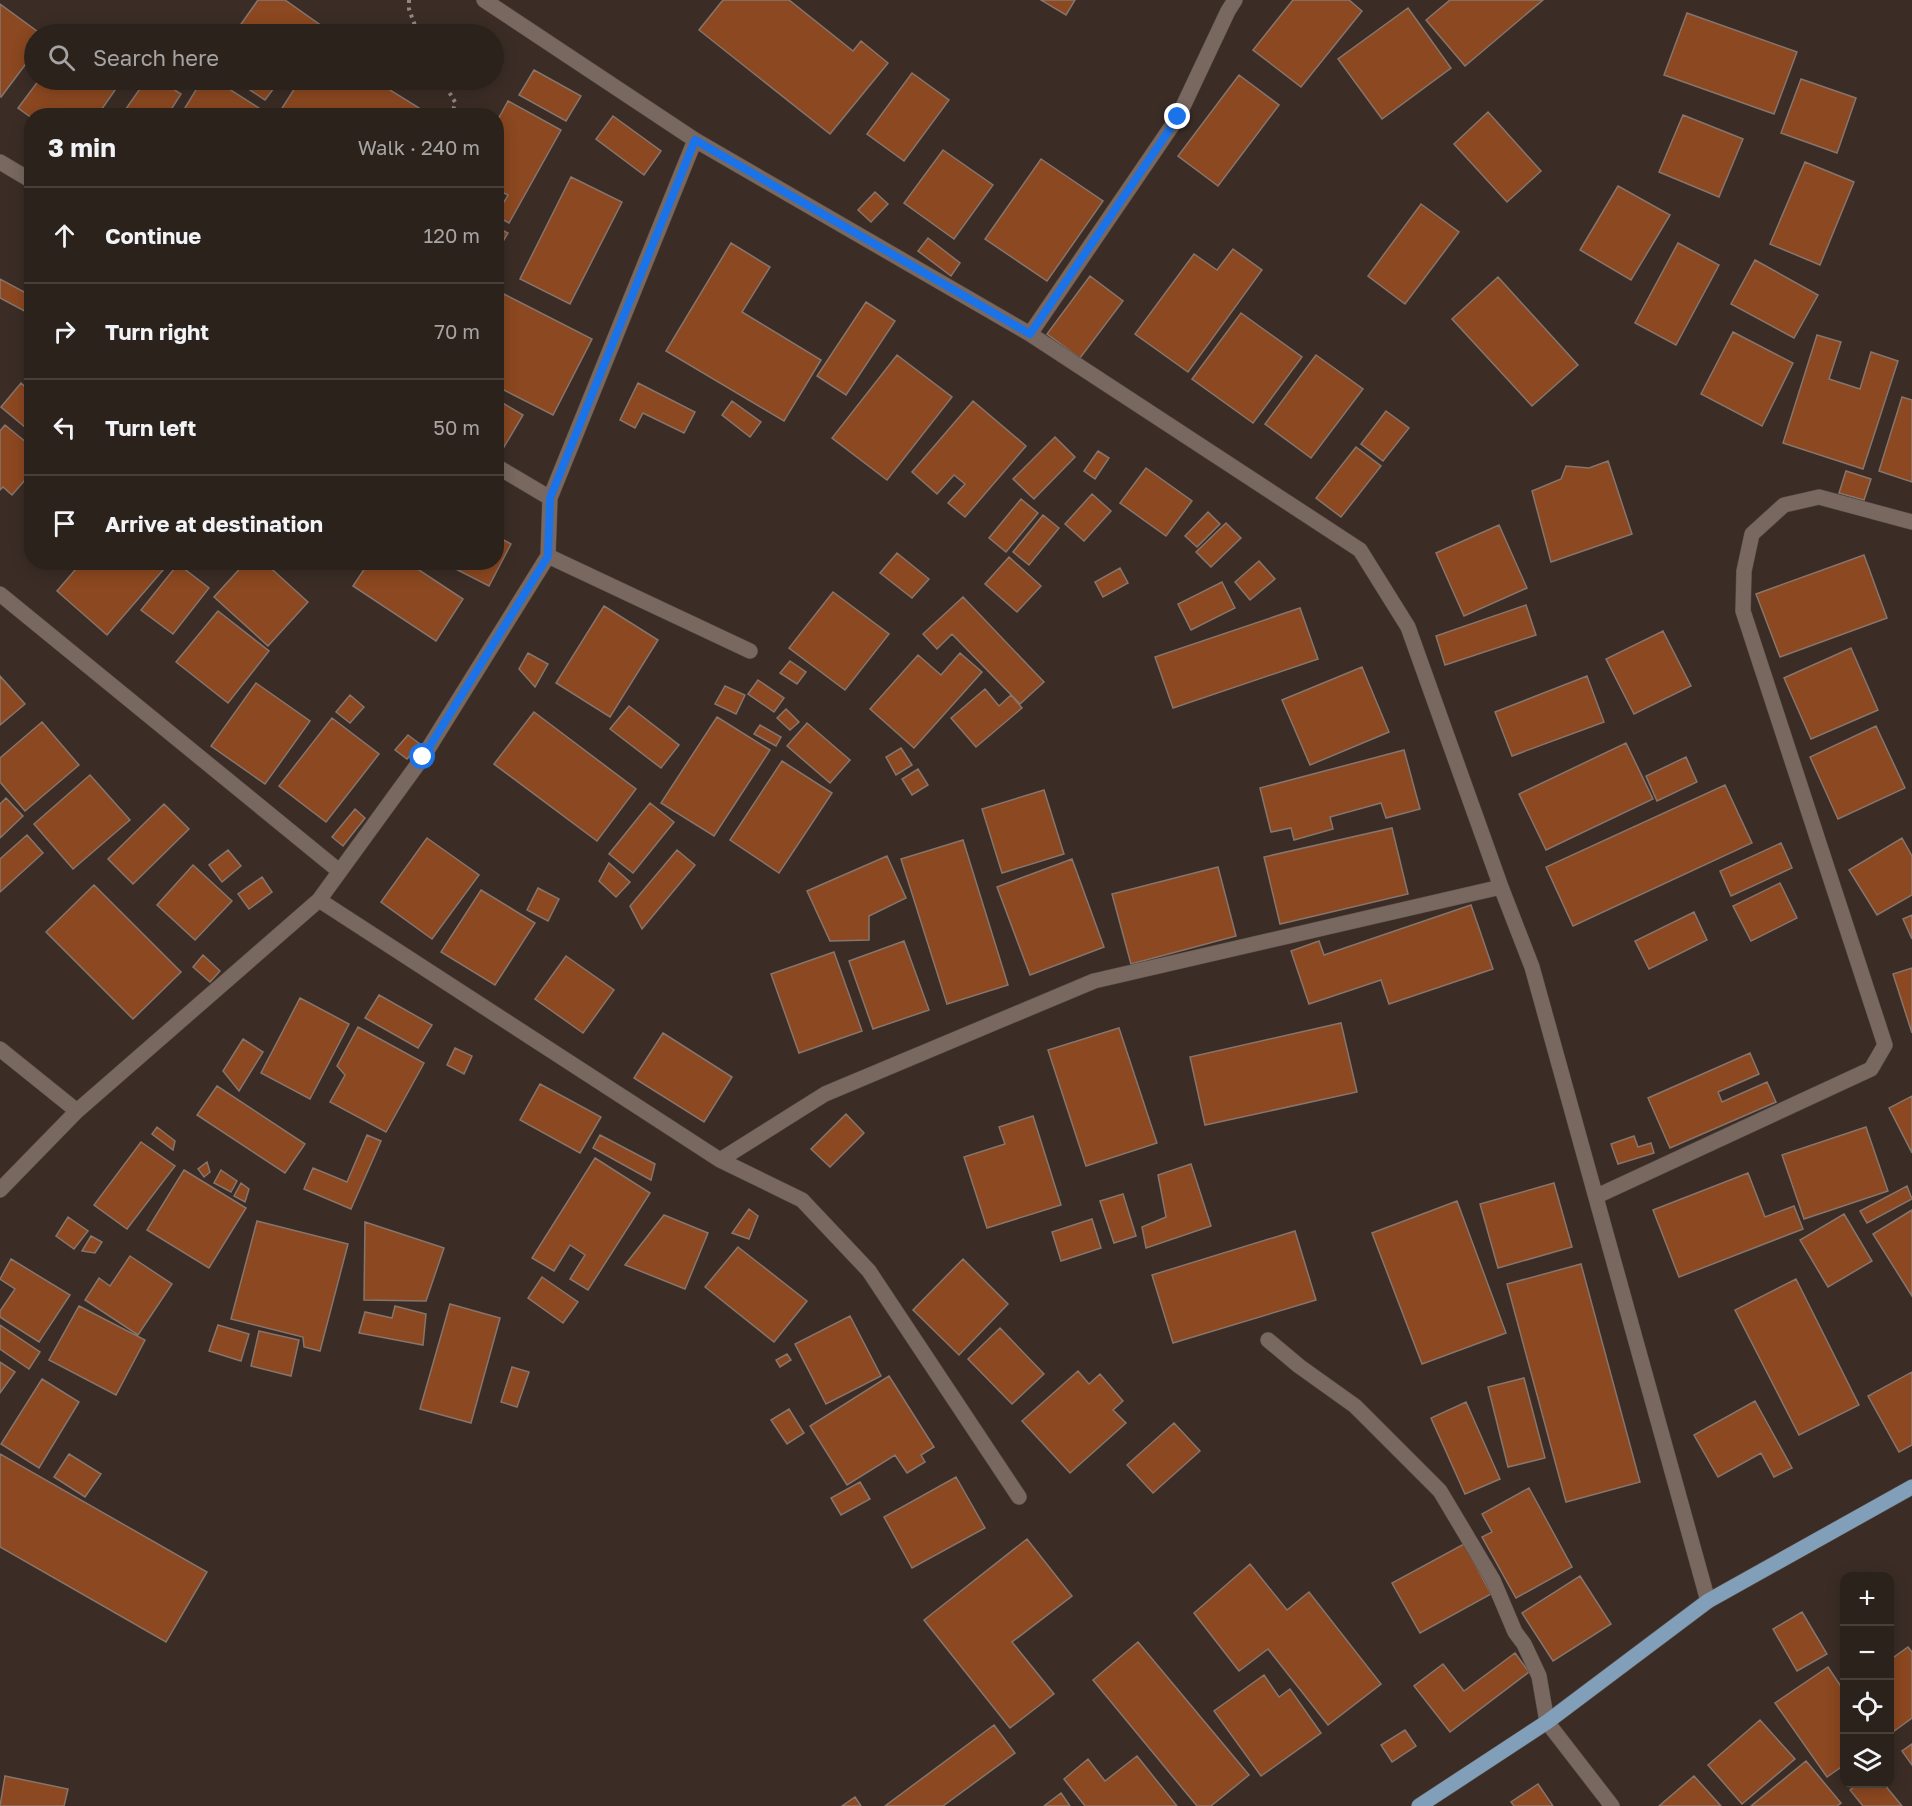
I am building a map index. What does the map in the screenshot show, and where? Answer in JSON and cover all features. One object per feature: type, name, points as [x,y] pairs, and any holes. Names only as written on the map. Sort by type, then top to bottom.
[{"type":"main road","points":[[1419,1806],[1547,1722],[1708,1601],[1912,1487]]},
{"type":"street","points":[[484,0],[695,140],[1030,334],[1360,550],[1408,627],[1532,967],[1708,1601]]},
{"type":"street","points":[[1030,334],[1178,117],[1235,0]]},
{"type":"street","points":[[0,1190],[77,1111],[319,900],[423,757],[548,556],[550,498],[695,140]]},
{"type":"street","points":[[0,162],[24,176]]},
{"type":"street","points":[[504,471],[550,498]]},
{"type":"street","points":[[1597,1196],[1871,1069],[1885,1045],[1743,611],[1744,571],[1752,534],[1784,505],[1819,497],[1912,522]]},
{"type":"street","points":[[548,556],[750,651]]},
{"type":"street","points":[[0,594],[339,871]]},
{"type":"street","points":[[720,1160],[825,1094],[1094,981],[1501,887]]},
{"type":"street","points":[[319,900],[720,1160],[802,1200],[869,1271],[1019,1497]]},
{"type":"street","points":[[0,1049],[77,1111]]},
{"type":"street","points":[[1268,1340],[1299,1366],[1355,1406],[1440,1491],[1493,1580],[1515,1632],[1524,1644],[1534,1665],[1539,1676],[1547,1722],[1612,1806]]},
{"type":"path","points":[[409,0],[409,9],[414,24]]},
{"type":"path","points":[[447,90],[455,102],[454,108]]},
{"type":"building","points":[[258,0],[285,0],[319,24],[241,24]]},
{"type":"building","points":[[723,0],[789,0],[853,51],[861,41],[888,63],[830,134],[699,30]]},
{"type":"building","points":[[1041,0],[1075,0],[1066,15]]},
{"type":"building","points":[[1293,0],[1349,0],[1362,11],[1301,87],[1253,50]]},
{"type":"building","points":[[1450,0],[1543,0],[1465,66],[1426,20]]},
{"type":"building","points":[[0,4],[27,24],[24,24],[24,66],[0,96]]},
{"type":"building","points":[[1408,8],[1451,68],[1382,119],[1338,59]]},
{"type":"building","points":[[1687,13],[1797,52],[1774,114],[1664,75]]},
{"type":"building","points":[[534,70],[581,96],[566,121],[519,95]]},
{"type":"building","points":[[912,73],[949,100],[904,161],[867,134]]},
{"type":"building","points":[[1239,75],[1279,105],[1218,186],[1178,156]]},
{"type":"building","points":[[1801,79],[1856,98],[1837,153],[1781,133]]},
{"type":"building","points":[[32,90],[115,90],[103,108],[24,108],[24,112],[18,108]]},
{"type":"building","points":[[139,90],[175,90],[181,94],[172,108],[127,108]]},
{"type":"building","points":[[196,90],[231,90],[259,108],[185,108]]},
{"type":"building","points":[[250,90],[272,90],[265,100]]},
{"type":"building","points":[[294,90],[390,90],[419,108],[282,108]]},
{"type":"building","points":[[508,101],[561,130],[509,223],[504,220],[504,202],[508,195],[504,193],[504,108]]},
{"type":"building","points":[[1488,112],[1541,171],[1507,202],[1454,144]]},
{"type":"building","points":[[1683,115],[1743,139],[1719,197],[1659,172]]},
{"type":"building","points":[[613,116],[661,151],[644,175],[596,139]]},
{"type":"building","points":[[943,150],[993,185],[954,239],[904,203]]},
{"type":"building","points":[[1041,159],[1103,201],[1047,281],[985,239]]},
{"type":"building","points":[[1805,162],[1854,182],[1820,265],[1770,244]]},
{"type":"building","points":[[571,177],[622,202],[570,304],[520,279]]},
{"type":"building","points":[[1618,186],[1670,215],[1631,280],[1580,250]]},
{"type":"building","points":[[875,192],[888,204],[871,222],[858,210]]},
{"type":"building","points":[[1421,204],[1459,232],[1405,304],[1368,276]]},
{"type":"building","points":[[928,238],[960,263],[951,276],[918,251]]},
{"type":"building","points":[[731,243],[770,267],[742,312],[821,360],[784,421],[666,351]]},
{"type":"building","points":[[1678,243],[1719,265],[1676,345],[1635,323]]},
{"type":"building","points":[[1233,249],[1262,270],[1188,372],[1135,334],[1194,254],[1217,270]]},
{"type":"building","points":[[1755,260],[1818,295],[1794,338],[1731,304]]},
{"type":"building","points":[[1090,276],[1123,301],[1080,358],[1047,334]]},
{"type":"building","points":[[1498,277],[1578,365],[1532,406],[1452,319]]},
{"type":"building","points":[[0,279],[24,292],[24,311],[0,298]]},
{"type":"building","points":[[504,294],[592,339],[553,415],[504,390]]},
{"type":"building","points":[[866,302],[895,321],[846,395],[817,376]]},
{"type":"building","points":[[1241,313],[1302,357],[1253,423],[1192,379]]},
{"type":"building","points":[[1733,332],[1793,363],[1762,426],[1701,394]]},
{"type":"building","points":[[1817,335],[1841,342],[1829,379],[1860,389],[1871,352],[1898,361],[1863,469],[1783,443]]},
{"type":"building","points":[[897,355],[952,397],[887,480],[832,438]]},
{"type":"building","points":[[1316,355],[1363,389],[1311,458],[1265,424]]},
{"type":"building","points":[[21,383],[24,386],[24,426],[1,407]]},
{"type":"building","points":[[638,383],[695,412],[684,433],[643,413],[635,428],[620,420]]},
{"type":"building","points":[[1902,397],[1912,400],[1912,482],[1879,471]]},
{"type":"building","points":[[732,401],[761,422],[750,437],[722,415]]},
{"type":"building","points":[[973,401],[1026,446],[965,517],[948,503],[965,484],[954,475],[937,494],[912,472]]},
{"type":"building","points":[[504,404],[523,415],[504,447]]},
{"type":"building","points":[[1386,411],[1409,428],[1383,461],[1361,444]]},
{"type":"building","points":[[5,425],[24,440],[24,481],[12,495],[3,487],[0,490],[0,431]]},
{"type":"building","points":[[1055,437],[1075,457],[1034,499],[1013,479]]},
{"type":"building","points":[[1356,447],[1381,466],[1341,517],[1316,498]]},
{"type":"building","points":[[1098,451],[1109,458],[1095,479],[1084,471]]},
{"type":"building","points":[[1608,461],[1632,534],[1551,562],[1532,491],[1561,479],[1566,466],[1589,468]]},
{"type":"building","points":[[1146,468],[1192,501],[1166,536],[1120,503]]},
{"type":"building","points":[[1846,471],[1871,479],[1864,500],[1839,493]]},
{"type":"building","points":[[1092,494],[1111,511],[1084,541],[1065,524]]},
{"type":"building","points":[[1021,499],[1038,513],[1006,552],[989,538]]},
{"type":"building","points":[[1208,512],[1220,524],[1197,547],[1185,536]]},
{"type":"building","points":[[1043,515],[1059,528],[1029,565],[1013,552]]},
{"type":"building","points":[[1226,523],[1241,538],[1211,567],[1196,552]]},
{"type":"building","points":[[1499,525],[1527,588],[1464,616],[1436,553]]},
{"type":"building","points":[[504,540],[511,544],[504,557]]},
{"type":"building","points":[[897,553],[929,579],[912,598],[880,573]]},
{"type":"building","points":[[1864,555],[1887,618],[1780,657],[1756,594]]},
{"type":"building","points":[[1009,557],[1041,586],[1017,612],[985,584]]},
{"type":"building","points":[[1259,561],[1275,579],[1250,600],[1235,582]]},
{"type":"building","points":[[1120,568],[1128,583],[1103,597],[1095,582]]},
{"type":"building","points":[[75,570],[163,570],[107,635],[57,591]]},
{"type":"building","points":[[173,570],[186,570],[209,588],[173,634],[141,610]]},
{"type":"building","points":[[239,570],[273,570],[308,602],[268,646],[214,597]]},
{"type":"building","points":[[364,570],[419,570],[463,599],[436,641],[353,586]]},
{"type":"building","points":[[458,570],[497,570],[489,586]]},
{"type":"building","points":[[1222,582],[1235,608],[1191,630],[1178,604]]},
{"type":"building","points":[[833,592],[889,634],[845,690],[789,648]]},
{"type":"building","points":[[963,597],[1044,682],[1020,704],[952,634],[937,649],[923,634]]},
{"type":"building","points":[[1526,605],[1536,635],[1445,665],[1436,636]]},
{"type":"building","points":[[604,606],[658,640],[610,717],[556,683]]},
{"type":"building","points":[[1300,608],[1318,659],[1173,708],[1155,657]]},
{"type":"building","points":[[218,611],[269,651],[228,703],[176,662]]},
{"type":"building","points":[[1663,631],[1691,686],[1634,714],[1606,659]]},
{"type":"building","points":[[1851,648],[1878,710],[1811,739],[1784,678]]},
{"type":"building","points":[[528,653],[548,664],[535,687],[519,669]]},
{"type":"building","points":[[960,653],[982,672],[914,748],[870,709],[918,655],[941,675]]},
{"type":"building","points":[[790,661],[806,672],[797,684],[780,673]]},
{"type":"building","points":[[1362,667],[1389,732],[1310,765],[1282,700]]},
{"type":"building","points":[[0,676],[25,704],[0,725]]},
{"type":"building","points":[[1587,676],[1604,722],[1512,756],[1495,712]]},
{"type":"building","points":[[758,680],[784,698],[774,712],[748,694]]},
{"type":"building","points":[[256,683],[310,721],[265,784],[211,746]]},
{"type":"building","points":[[725,686],[745,695],[736,714],[715,704]]},
{"type":"building","points":[[985,689],[999,706],[1011,695],[1022,708],[976,747],[951,718]]},
{"type":"building","points":[[350,695],[364,707],[350,723],[336,712]]},
{"type":"building","points":[[629,706],[679,745],[661,768],[610,729]]},
{"type":"building","points":[[786,709],[799,722],[790,730],[777,718]]},
{"type":"building","points":[[534,712],[636,789],[597,841],[494,764]]},
{"type":"building","points":[[717,717],[770,750],[714,836],[661,803]]},
{"type":"building","points":[[332,718],[379,754],[326,822],[279,786]]},
{"type":"building","points":[[42,722],[79,765],[25,811],[0,782],[0,758]]},
{"type":"building","points":[[807,723],[850,760],[830,783],[787,746]]},
{"type":"building","points":[[760,725],[781,737],[776,746],[754,734]]},
{"type":"building","points":[[1876,726],[1905,788],[1838,819],[1810,757]]},
{"type":"building","points":[[408,735],[420,744],[407,759],[395,750]]},
{"type":"building","points":[[1626,743],[1653,799],[1546,850],[1519,794]]},
{"type":"building","points":[[901,748],[912,765],[896,775],[886,757]]},
{"type":"building","points":[[1404,750],[1420,809],[1386,818],[1381,803],[1330,817],[1333,829],[1294,840],[1291,828],[1271,832],[1260,788]]},
{"type":"building","points":[[1686,757],[1697,782],[1657,801],[1646,776]]},
{"type":"building","points":[[782,761],[832,793],[779,873],[730,840]]},
{"type":"building","points":[[918,769],[928,785],[912,795],[902,779]]},
{"type":"building","points":[[90,775],[130,820],[73,869],[34,824]]},
{"type":"building","points":[[1725,785],[1752,843],[1573,926],[1546,867]]},
{"type":"building","points":[[1044,790],[1064,854],[1002,873],[982,809]]},
{"type":"building","points":[[6,798],[23,816],[0,838],[0,804]]},
{"type":"building","points":[[650,803],[674,822],[633,873],[609,854]]},
{"type":"building","points":[[164,804],[189,829],[133,884],[108,859]]},
{"type":"building","points":[[355,809],[365,818],[343,846],[332,837]]},
{"type":"building","points":[[1392,828],[1408,894],[1280,924],[1264,857]]},
{"type":"building","points":[[27,835],[43,853],[0,892],[0,859]]},
{"type":"building","points":[[427,838],[479,875],[432,939],[381,902]]},
{"type":"building","points":[[1902,838],[1912,856],[1912,895],[1877,915],[1849,870]]},
{"type":"building","points":[[963,840],[1008,985],[947,1004],[901,859]]},
{"type":"building","points":[[1781,843],[1792,868],[1731,896],[1720,871]]},
{"type":"building","points":[[228,850],[241,866],[222,882],[209,865]]},
{"type":"building","points":[[677,850],[695,865],[642,929],[630,906]]},
{"type":"building","points":[[887,856],[906,898],[869,916],[869,940],[830,941],[807,891]]},
{"type":"building","points":[[1072,859],[1104,947],[1030,975],[997,887]]},
{"type":"building","points":[[609,863],[630,882],[616,897],[599,881]]},
{"type":"building","points":[[193,865],[232,901],[195,940],[157,905]]},
{"type":"building","points":[[1218,867],[1236,936],[1131,964],[1112,894]]},
{"type":"building","points":[[262,877],[272,892],[249,909],[238,894]]},
{"type":"building","points":[[1780,883],[1797,918],[1751,941],[1733,906]]},
{"type":"building","points":[[94,885],[181,972],[133,1019],[46,932]]},
{"type":"building","points":[[538,888],[559,899],[548,921],[527,910]]},
{"type":"building","points":[[481,890],[535,923],[495,985],[441,952]]},
{"type":"building","points":[[1471,905],[1493,969],[1389,1004],[1381,980],[1309,1004],[1291,951],[1319,941],[1324,955]]},
{"type":"building","points":[[1694,912],[1707,940],[1649,969],[1635,941]]},
{"type":"building","points":[[1912,915],[1912,939],[1903,919]]},
{"type":"building","points":[[904,941],[929,1010],[873,1029],[849,961]]},
{"type":"building","points":[[834,952],[862,1031],[799,1053],[771,974]]},
{"type":"building","points":[[203,955],[220,971],[210,982],[193,967]]},
{"type":"building","points":[[566,956],[614,990],[583,1033],[535,999]]},
{"type":"building","points":[[1912,968],[1912,1033],[1893,974]]},
{"type":"building","points":[[379,995],[432,1025],[418,1048],[365,1018]]},
{"type":"building","points":[[300,998],[349,1024],[310,1099],[261,1073]]},
{"type":"building","points":[[1341,1023],[1357,1092],[1205,1125],[1190,1057]]},
{"type":"building","points":[[358,1027],[424,1063],[386,1132],[330,1102],[345,1075],[337,1066]]},
{"type":"building","points":[[1119,1028],[1157,1143],[1086,1166],[1048,1050]]},
{"type":"building","points":[[663,1033],[732,1077],[704,1122],[634,1078]]},
{"type":"building","points":[[243,1039],[263,1052],[239,1091],[223,1071]]},
{"type":"building","points":[[455,1048],[472,1056],[464,1074],[447,1065]]},
{"type":"building","points":[[1750,1053],[1759,1074],[1718,1092],[1722,1102],[1767,1082],[1776,1102],[1670,1148],[1648,1098]]},
{"type":"building","points":[[540,1084],[601,1117],[580,1153],[520,1120]]},
{"type":"building","points":[[217,1086],[305,1144],[285,1173],[197,1115]]},
{"type":"building","points":[[1912,1096],[1912,1153],[1889,1108]]},
{"type":"building","points":[[846,1114],[864,1133],[830,1167],[811,1149]]},
{"type":"building","points":[[1033,1116],[1061,1205],[987,1228],[964,1157],[1005,1144],[999,1127]]},
{"type":"building","points":[[157,1127],[175,1141],[173,1150],[152,1134]]},
{"type":"building","points":[[1866,1127],[1888,1191],[1804,1219],[1782,1155]]},
{"type":"building","points":[[367,1135],[381,1141],[351,1209],[304,1189],[313,1168],[347,1182]]},
{"type":"building","points":[[600,1135],[655,1164],[651,1180],[593,1148]]},
{"type":"building","points":[[1634,1136],[1638,1147],[1651,1143],[1654,1153],[1618,1164],[1611,1144]]},
{"type":"building","points":[[141,1142],[175,1166],[127,1229],[94,1205]]},
{"type":"building","points":[[595,1158],[650,1193],[588,1290],[570,1279],[585,1255],[570,1245],[554,1271],[532,1258]]},
{"type":"building","points":[[207,1162],[210,1172],[204,1177],[198,1169]]},
{"type":"building","points":[[1191,1164],[1211,1226],[1146,1248],[1142,1227],[1166,1217],[1158,1175]]},
{"type":"building","points":[[184,1170],[246,1208],[209,1268],[147,1230]]},
{"type":"building","points":[[221,1170],[237,1181],[231,1192],[214,1183]]},
{"type":"building","points":[[1748,1173],[1765,1217],[1794,1206],[1803,1229],[1679,1277],[1653,1210]]},
{"type":"building","points":[[241,1183],[249,1189],[245,1202],[234,1196]]},
{"type":"building","points":[[1554,1183],[1572,1247],[1498,1268],[1480,1204]]},
{"type":"building","points":[[1907,1186],[1912,1199],[1867,1223],[1860,1211]]},
{"type":"building","points":[[1123,1194],[1136,1236],[1114,1243],[1100,1201]]},
{"type":"building","points":[[1457,1201],[1506,1333],[1422,1364],[1372,1233]]},
{"type":"building","points":[[749,1209],[758,1216],[749,1239],[732,1233]]},
{"type":"building","points":[[1912,1210],[1912,1296],[1873,1234]]},
{"type":"building","points":[[1844,1214],[1872,1261],[1828,1287],[1800,1240]]},
{"type":"building","points":[[664,1215],[708,1233],[685,1289],[625,1265]]},
{"type":"building","points":[[68,1217],[88,1231],[74,1249],[56,1236]]},
{"type":"building","points":[[1092,1219],[1101,1248],[1061,1261],[1052,1232]]},
{"type":"building","points":[[257,1221],[348,1244],[320,1351],[304,1347],[303,1337],[231,1319]]},
{"type":"building","points":[[365,1222],[444,1248],[426,1301],[364,1300]]},
{"type":"building","points":[[1295,1231],[1316,1300],[1173,1343],[1152,1275]]},
{"type":"building","points":[[91,1236],[102,1242],[95,1253],[82,1251]]},
{"type":"building","points":[[738,1247],[807,1301],[774,1342],[705,1287]]},
{"type":"building","points":[[130,1256],[172,1284],[138,1335],[85,1300],[99,1278],[110,1286]]},
{"type":"building","points":[[11,1259],[70,1295],[39,1342],[0,1317],[0,1311],[15,1289],[0,1279]]},
{"type":"building","points":[[963,1259],[1008,1304],[959,1355],[913,1310]]},
{"type":"building","points":[[1581,1264],[1640,1482],[1566,1502],[1507,1284]]},
{"type":"building","points":[[542,1277],[578,1302],[563,1323],[528,1298]]},
{"type":"building","points":[[1796,1279],[1859,1405],[1799,1435],[1735,1310]]},
{"type":"building","points":[[450,1304],[500,1318],[471,1423],[420,1409]]},
{"type":"building","points":[[79,1306],[145,1340],[116,1395],[49,1360]]},
{"type":"building","points":[[395,1306],[426,1314],[423,1345],[359,1333],[365,1312],[392,1318]]},
{"type":"building","points":[[850,1316],[881,1376],[826,1404],[795,1344]]},
{"type":"building","points":[[0,1325],[40,1352],[29,1369],[0,1349]]},
{"type":"building","points":[[218,1325],[249,1334],[241,1361],[209,1351]]},
{"type":"building","points":[[1000,1328],[1044,1374],[1012,1404],[968,1359]]},
{"type":"building","points":[[259,1331],[299,1340],[291,1376],[251,1366]]},
{"type":"building","points":[[787,1354],[791,1360],[780,1367],[776,1360]]},
{"type":"building","points":[[0,1362],[15,1372],[0,1393]]},
{"type":"building","points":[[512,1367],[529,1372],[517,1407],[501,1402]]},
{"type":"building","points":[[1078,1371],[1089,1384],[1100,1374],[1123,1401],[1113,1410],[1126,1423],[1070,1473],[1022,1421]]},
{"type":"building","points":[[1912,1372],[1912,1445],[1899,1452],[1868,1396]]},
{"type":"building","points":[[889,1376],[934,1447],[921,1455],[925,1462],[907,1473],[895,1455],[847,1485],[810,1426]]},
{"type":"building","points":[[1524,1378],[1545,1458],[1508,1467],[1488,1387]]},
{"type":"building","points":[[42,1379],[79,1402],[39,1468],[1,1444]]},
{"type":"building","points":[[1755,1401],[1792,1468],[1774,1477],[1761,1453],[1718,1477],[1694,1435]]},
{"type":"building","points":[[1466,1402],[1500,1479],[1465,1494],[1431,1418]]},
{"type":"building","points":[[789,1409],[804,1433],[787,1444],[771,1420]]},
{"type":"building","points":[[1174,1423],[1200,1451],[1153,1493],[1127,1465]]},
{"type":"building","points":[[0,1454],[207,1572],[166,1642],[0,1547]]},
{"type":"building","points":[[69,1454],[101,1474],[85,1497],[54,1477]]},
{"type":"building","points":[[956,1477],[985,1528],[912,1568],[884,1517]]},
{"type":"building","points":[[860,1482],[870,1499],[841,1515],[831,1498]]},
{"type":"building","points":[[1529,1488],[1572,1567],[1516,1598],[1482,1537],[1492,1532],[1482,1514]]},
{"type":"building","points":[[1027,1539],[1072,1596],[1012,1642],[1054,1694],[1010,1728],[924,1620]]},
{"type":"building","points":[[1464,1544],[1491,1594],[1420,1633],[1392,1583]]},
{"type":"building","points":[[1250,1564],[1287,1610],[1309,1592],[1381,1684],[1328,1725],[1268,1649],[1239,1671],[1194,1613]]},
{"type":"building","points":[[1580,1576],[1611,1624],[1553,1661],[1522,1613]]},
{"type":"building","points":[[1802,1612],[1827,1654],[1797,1671],[1773,1629]]},
{"type":"building","points":[[1138,1642],[1249,1775],[1211,1806],[1197,1806],[1093,1680]]},
{"type":"building","points":[[1908,1647],[1912,1652],[1912,1718],[1894,1731],[1894,1680],[1894,1657]]},
{"type":"building","points":[[1515,1653],[1529,1672],[1450,1732],[1414,1686],[1443,1664],[1464,1691]]},
{"type":"building","points":[[1828,1667],[1840,1685],[1840,1768],[1827,1777],[1775,1703]]},
{"type":"building","points":[[1264,1675],[1279,1697],[1290,1689],[1321,1733],[1261,1776],[1214,1711]]},
{"type":"building","points":[[1760,1720],[1795,1759],[1742,1804],[1708,1765]]},
{"type":"building","points":[[994,1725],[1015,1753],[943,1806],[885,1806]]},
{"type":"building","points":[[1405,1730],[1416,1746],[1392,1762],[1381,1745]]},
{"type":"building","points":[[1912,1744],[1912,1765],[1902,1751]]},
{"type":"building","points":[[1137,1756],[1177,1806],[1085,1806],[1064,1779],[1088,1759],[1105,1781]]},
{"type":"building","points":[[1806,1761],[1841,1803],[1837,1806],[1751,1806]]},
{"type":"building","points":[[5,1776],[68,1789],[64,1806],[0,1806]]},
{"type":"building","points":[[1694,1776],[1721,1806],[1659,1806]]},
{"type":"building","points":[[1538,1784],[1553,1806],[1514,1806],[1511,1802]]},
{"type":"building","points":[[1853,1788],[1887,1788],[1902,1806],[1863,1806],[1850,1790]]},
{"type":"building","points":[[1061,1793],[1070,1806],[1044,1806]]},
{"type":"building","points":[[855,1797],[861,1806],[842,1806]]},
{"type":"route","points":[[423,757],[548,556],[550,498],[695,140],[1030,334],[1178,117]]}]
